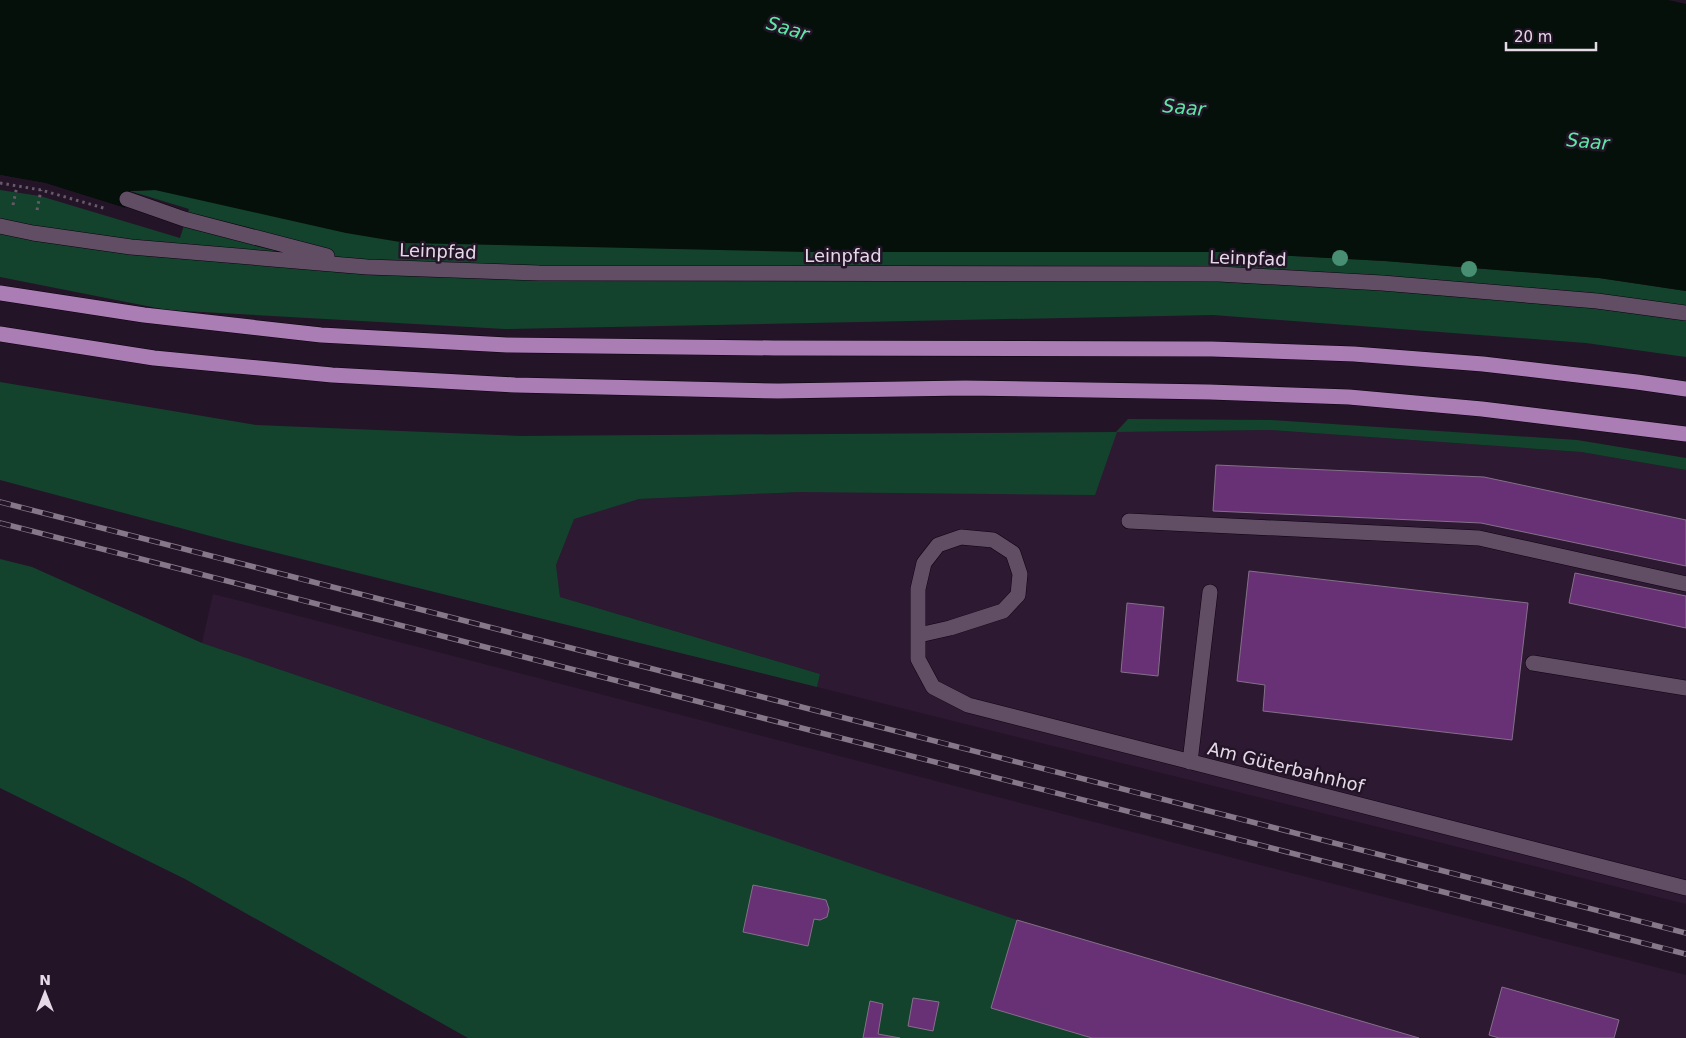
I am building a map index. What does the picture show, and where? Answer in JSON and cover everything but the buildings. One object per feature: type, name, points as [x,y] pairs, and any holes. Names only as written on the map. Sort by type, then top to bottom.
[{"type":"highway","points":[[0,293],[144,315],[321,335],[507,345],[1212,349],[1354,354],[1483,364],[1686,389]]},
{"type":"highway","points":[[0,334],[154,358],[332,375],[515,385],[758,390],[965,388],[1210,392],[1349,397],[1482,409],[1686,434]]},
{"type":"lane","points":[[127,200],[184,219],[367,267]]},
{"type":"lane","name":"Leinpfad","points":[[0,226],[33,233],[131,247],[367,267],[538,274],[1219,274],[1382,283],[1587,300],[1686,313]]},
{"type":"lane","points":[[1129,521],[1479,538],[1686,584]]},
{"type":"lane","name":"Am Güterbahnhof","points":[[919,635],[1003,612],[1018,595],[1020,574],[1013,553],[993,540],[961,536],[938,545],[924,563],[918,589],[918,659],[934,688],[968,705],[1686,888]]},
{"type":"lane","points":[[1190,762],[1210,592]]},
{"type":"lane","points":[[1533,663],[1686,688]]},
{"type":"path","points":[[0,183],[42,190],[114,211]]},
{"type":"path","points":[[13,204],[17,186]]},
{"type":"path","points":[[38,208],[42,190]]},
{"type":"shaded area","points":[[1270,430],[1581,452],[1686,470],[1686,904],[817,687],[820,674],[560,597],[556,565],[574,518],[639,499],[801,492],[1117,432]]},
{"type":"shaded area","points":[[213,594],[1686,975],[1686,1038],[1092,1038],[991,1008],[1017,921],[202,643]]},
{"type":"green space","points":[[0,190],[40,196],[180,238],[189,209],[130,191],[155,190],[808,252],[1219,252],[1385,261],[1599,278],[1686,291],[1686,357],[1586,343],[1213,315],[505,329],[167,310],[0,277]]},
{"type":"green space","points":[[0,382],[256,425],[520,436],[1116,432],[1128,419],[1271,420],[1577,440],[1686,458],[1686,470],[1581,452],[1270,430],[1117,432],[1095,495],[801,492],[639,499],[574,519],[556,565],[560,597],[820,674],[817,687],[229,541],[0,480]]},
{"type":"green space","points":[[0,559],[32,567],[202,643],[1017,920],[991,1008],[1092,1038],[468,1038],[185,879],[0,788]]},
{"type":"water","name":"Saar","points":[[0,0],[1668,0],[1686,4],[1686,291],[1599,278],[1385,261],[1219,252],[808,252],[406,243],[346,233],[155,190],[130,191],[125,208],[45,183],[0,175]]},
{"type":"pier","points":[[0,175],[45,183],[125,208],[124,210],[45,186],[0,178]]},
{"type":"railway","points":[[0,502],[1686,933]]},
{"type":"railway","points":[[0,523],[1686,954]]}]
